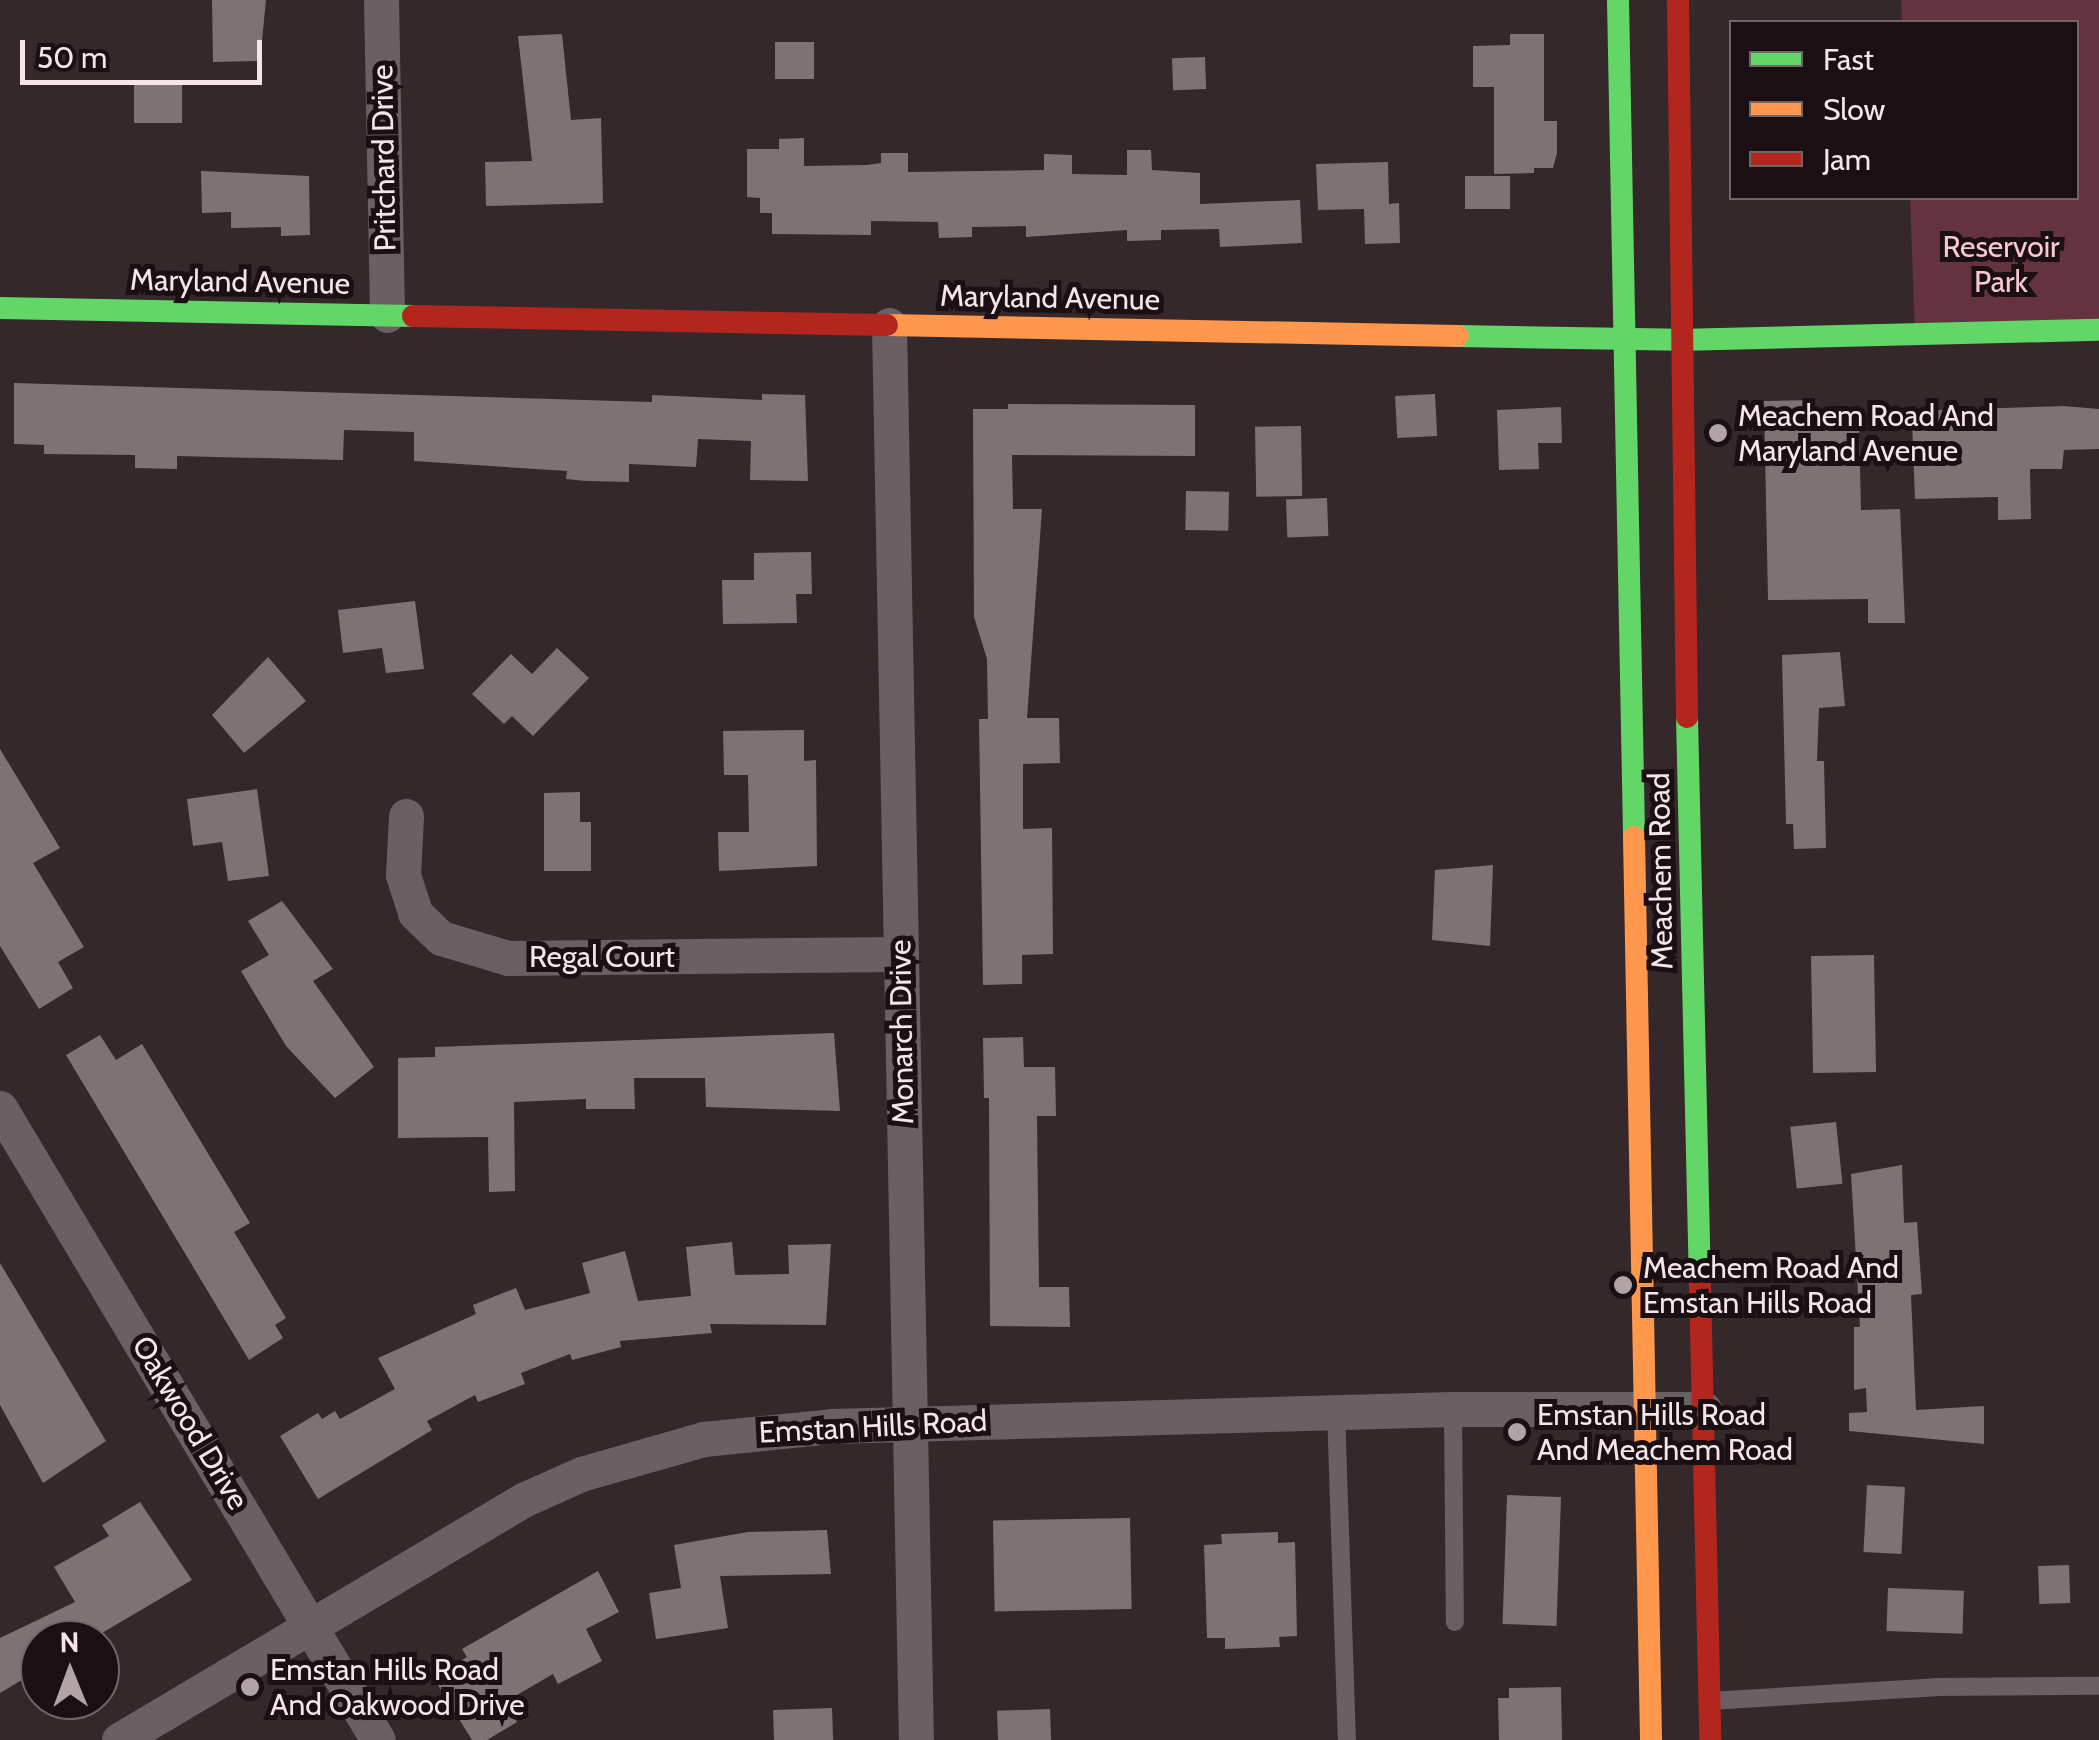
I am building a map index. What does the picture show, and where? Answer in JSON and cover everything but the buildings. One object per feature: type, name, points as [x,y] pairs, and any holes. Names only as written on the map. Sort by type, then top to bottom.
[{"type":"street","name":"Pritchard Drive","points":[[381,0],[387,315]]},
{"type":"street","name":"Meachem Road","points":[[1618,0],[1623,338],[1704,1409],[1710,1740]]},
{"type":"street","name":"Meachem Road","points":[[1652,1740],[1643,1410],[1664,900],[1678,340],[1678,0]]},
{"type":"street","name":"Maryland Avenue","points":[[0,308],[1678,340],[2099,330]]},
{"type":"street","name":"Monarch Drive","points":[[889,325],[916,1740]]},
{"type":"street","name":"Regal Court","points":[[406,816],[403,875],[415,913],[441,938],[508,958],[900,954]]},
{"type":"street","name":"Oakwood Drive","points":[[0,1108],[378,1740]]},
{"type":"street","name":"Emstan Hills Road","points":[[119,1740],[466,1530],[581,1474],[704,1439],[910,1424],[1453,1409],[1704,1409]]},
{"type":"lane","points":[[1453,1409],[1455,1622]]},
{"type":"lane","points":[[1336,1412],[1347,1740]]},
{"type":"lane","points":[[1710,1701],[1936,1687],[2099,1686]]},
{"type":"green space","name":"Reservoir Park","points":[[1901,0],[2099,0],[2099,330],[1915,334],[1910,200],[2079,200],[2079,20],[1902,20]]},
{"type":"traffic: fast","points":[[1618,0],[1634,837]]},
{"type":"traffic: fast","points":[[0,308],[413,316]]},
{"type":"traffic: fast","points":[[1458,336],[1679,340],[2099,330]]},
{"type":"traffic: fast","points":[[1687,717],[1700,1284]]},
{"type":"traffic: slow","points":[[887,325],[1458,336]]},
{"type":"traffic: slow","points":[[1634,837],[1651,1740]]},
{"type":"traffic: jam","points":[[1678,0],[1687,717]]},
{"type":"traffic: jam","points":[[413,316],[887,325]]},
{"type":"traffic: jam","points":[[1700,1284],[1710,1740]]},
{"type":"place","name":"Meachem Road And Maryland Avenue","points":[[1718,433]]},
{"type":"place","name":"Meachem Road And Emstan Hills Road","points":[[1623,1285]]},
{"type":"place","name":"Emstan Hills Road And Meachem Road","points":[[1517,1432]]},
{"type":"place","name":"Emstan Hills Road And Oakwood Drive","points":[[250,1687]]}]
